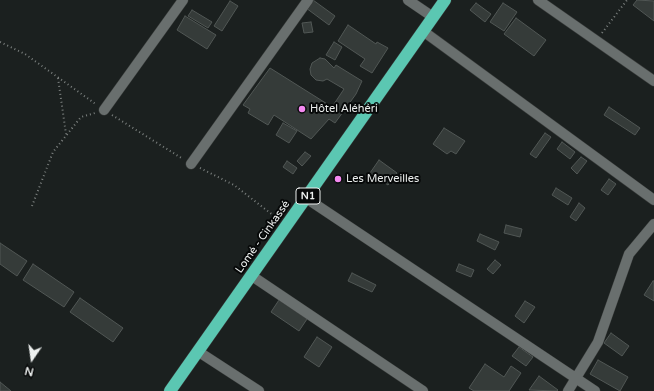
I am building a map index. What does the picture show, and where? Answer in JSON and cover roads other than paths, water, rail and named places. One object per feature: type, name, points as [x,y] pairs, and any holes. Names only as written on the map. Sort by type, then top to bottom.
[{"type":"highway","name":"Lomé - Cinkassé","points":[[170,391],[199,352],[445,0]]},
{"type":"street","points":[[104,110],[183,0]]},
{"type":"street","points":[[191,164],[308,0]]},
{"type":"street","points":[[408,0],[433,17]]},
{"type":"street","points":[[538,0],[654,81]]},
{"type":"street","points":[[423,31],[654,200]]},
{"type":"street","points":[[306,198],[595,391]]},
{"type":"street","points":[[568,391],[598,342],[629,254],[654,224]]},
{"type":"street","points":[[252,276],[423,391]]},
{"type":"street","points":[[199,352],[259,391]]},
{"type":"place","name":"Hôtel Aléhéri","points":[[302,109]]},
{"type":"place","name":"Les Merveilles","points":[[338,179]]}]
